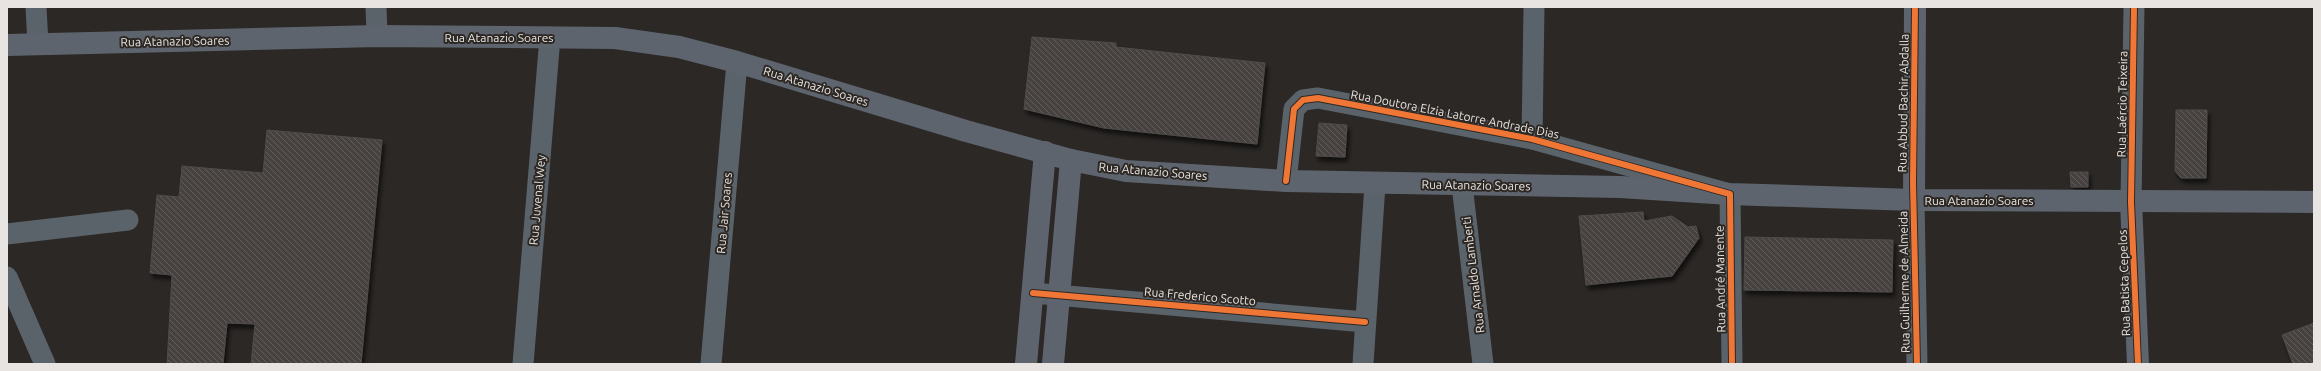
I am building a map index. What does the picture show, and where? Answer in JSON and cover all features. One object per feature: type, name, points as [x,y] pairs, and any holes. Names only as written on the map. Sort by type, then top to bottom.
[{"type":"main road","name":"Rua Abbud Bachir Abdalla","points":[[1914,200],[1915,7]]},
{"type":"main road","name":"Rua Atanazio Soares","points":[[7,45],[377,36],[615,38],[679,47],[737,62],[966,131],[1071,160],[1126,171],[1286,181],[1375,184],[1620,187],[1730,194],[1914,200],[2314,202]]},
{"type":"main road","points":[[1026,364],[1045,152]]},
{"type":"main road","points":[[1053,364],[1071,160]]},
{"type":"main road","name":"Rua Batista Cepelos","points":[[2132,202],[2138,364]]},
{"type":"street","points":[[36,7],[38,44]]},
{"type":"street","points":[[376,7],[377,36]]},
{"type":"street","points":[[1532,139],[1534,7]]},
{"type":"street","name":"Rua Laércio Teixeira","points":[[2132,202],[2134,7]]},
{"type":"street","name":"Rua Juvenal Wey","points":[[523,364],[550,37]]},
{"type":"street","name":"Rua Jair Soares","points":[[711,364],[737,62]]},
{"type":"street","name":"Rua Doutora Elzia Latorre Andrade Dias","points":[[1286,181],[1294,109],[1303,100],[1318,98],[1532,139],[1730,194]]},
{"type":"street","points":[[1620,187],[1621,163]]},
{"type":"street","points":[[1362,364],[1375,184]]},
{"type":"street","name":"Rua Arnaldo Lamberti","points":[[1462,185],[1483,364]]},
{"type":"street","name":"Rua André Manente","points":[[1730,194],[1732,364]]},
{"type":"street","name":"Rua Guilherme de Almeida","points":[[1914,200],[1917,364]]},
{"type":"street","points":[[7,234],[128,220]]},
{"type":"street","points":[[7,277],[45,364]]},
{"type":"street","name":"Rua Frederico Scotto","points":[[1033,293],[1366,322]]},
{"type":"building","points":[[1032,37],[1116,43],[1116,47],[1265,63],[1257,144],[1104,128],[1024,109]]},
{"type":"building","points":[[2176,110],[2207,110],[2206,178],[2181,178],[2175,171]]},
{"type":"building","points":[[1319,123],[1347,125],[1345,157],[1316,156]]},
{"type":"building","points":[[267,130],[382,140],[361,364],[251,364],[255,324],[227,323],[223,364],[167,364],[172,275],[150,273],[157,195],[179,197],[182,166],[263,173]]},
{"type":"building","points":[[2070,172],[2088,172],[2088,187],[2071,187]]},
{"type":"building","points":[[1643,212],[1644,221],[1672,216],[1688,227],[1696,226],[1699,238],[1672,276],[1586,285],[1579,216]]},
{"type":"building","points":[[1745,237],[1893,240],[1892,292],[1744,290]]},
{"type":"building","points":[[2314,323],[2314,364],[2293,364],[2282,335]]},
{"type":"cycle path","points":[[1915,7],[1913,182],[1917,364]]},
{"type":"cycle path","points":[[2134,7],[2131,202],[2138,364]]},
{"type":"cycle path","points":[[1286,181],[1294,109],[1303,100],[1318,98],[1532,139],[1730,194],[1732,364]]},
{"type":"cycle path","points":[[1033,293],[1365,322]]}]
